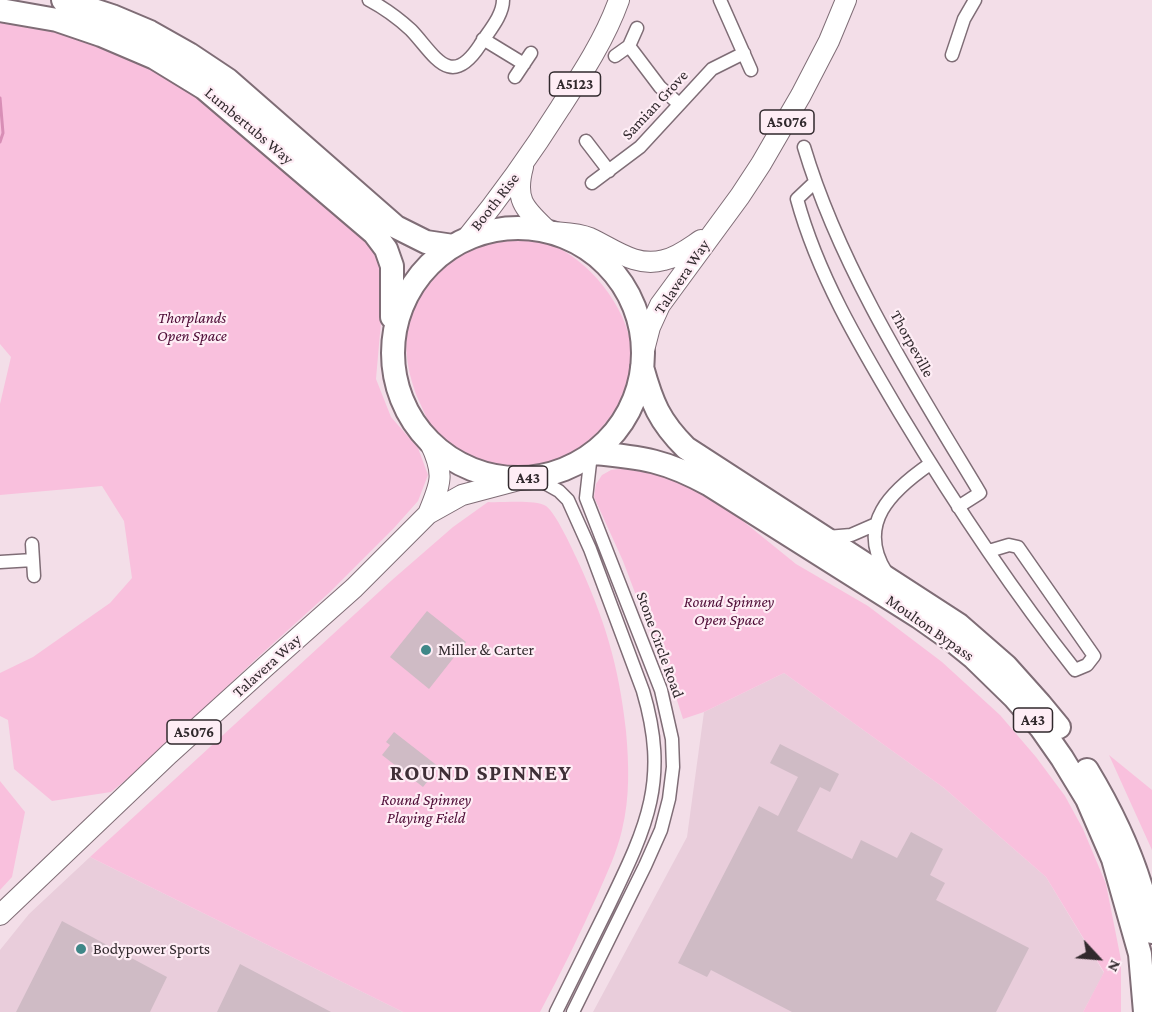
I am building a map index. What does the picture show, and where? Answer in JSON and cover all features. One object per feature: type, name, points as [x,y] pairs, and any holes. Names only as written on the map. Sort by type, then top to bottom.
[{"type":"highway","name":"Lumbertubs Way","points":[[63,0],[112,16],[150,33],[189,54],[228,80],[396,227],[426,242],[459,242]]},
{"type":"highway","name":"Lumbertubs Way","points":[[0,10],[57,20],[101,35],[155,58],[204,88],[276,147],[374,233],[386,249],[393,266],[393,343]]},
{"type":"highway","name":"A43","points":[[507,228],[528,228],[551,232],[589,250],[605,263],[629,295],[637,314],[641,333],[642,360],[634,396],[621,424],[608,440],[592,454],[564,470],[530,478],[508,478],[474,471],[450,459],[430,443],[412,422],[400,397],[393,370],[393,343],[397,320],[405,297],[418,277],[434,260],[459,242],[486,232],[507,228]]},
{"type":"highway","name":"Moulton Bypass","points":[[642,360],[658,415],[670,432],[686,448],[827,537],[959,625],[1005,666],[1040,704],[1071,744],[1103,796],[1133,866],[1152,932]]},
{"type":"highway","name":"Moulton Bypass","points":[[592,454],[626,456],[660,462],[685,471],[710,485],[919,617],[974,658],[1014,697],[1041,728],[1087,799],[1113,860],[1140,954],[1145,1012]]},
{"type":"main road","name":"Booth Rise","points":[[459,242],[524,165],[599,44],[619,0]]},
{"type":"main road","name":"Talavera Way","points":[[642,360],[650,327],[660,305],[740,196],[786,123],[829,41],[846,0]]},
{"type":"main road","name":"Booth Rise","points":[[524,165],[519,183],[519,193],[523,204],[530,214],[551,232]]},
{"type":"main road","name":"Talavera Way","points":[[551,232],[588,237],[629,258],[647,262],[663,260],[679,254],[711,234]]},
{"type":"main road","name":"Talavera Way","points":[[428,514],[437,492],[440,473],[439,461],[430,443]]},
{"type":"main road","name":"Talavera Way","points":[[0,915],[204,722],[354,588],[428,514],[462,495],[530,478]]},
{"type":"street","points":[[369,0],[402,22],[435,59],[443,64],[455,66],[464,64],[474,54],[500,13],[503,0]]},
{"type":"street","points":[[720,0],[751,70]]},
{"type":"street","points":[[952,55],[964,19],[975,0]]},
{"type":"street","points":[[615,56],[629,46],[637,28]]},
{"type":"street","points":[[483,39],[524,64]]},
{"type":"street","points":[[629,46],[660,87],[679,104]]},
{"type":"street","points":[[515,77],[531,53]]},
{"type":"street","name":"Samian Grove","points":[[592,183],[640,147],[712,69],[744,53]]},
{"type":"street","points":[[586,141],[609,171]]},
{"type":"street","name":"Thorpeville","points":[[804,147],[815,182],[864,293],[980,493],[958,507]]},
{"type":"street","points":[[815,182],[797,199],[803,221],[825,278],[870,363],[930,464],[1002,572],[1075,670],[1087,665],[1094,656],[1018,547],[1009,545],[989,551]]},
{"type":"street","name":"Stone Circle Road","points":[[573,1012],[661,830],[669,799],[673,767],[671,730],[662,690],[586,498],[592,454]]},
{"type":"street","points":[[827,537],[851,535],[874,525],[903,483],[930,464]]},
{"type":"street","name":"Stone Circle Road","points":[[530,478],[559,491],[568,500],[586,540],[643,691],[650,714],[656,760],[651,800],[636,849],[556,1012]]},
{"type":"street","points":[[874,525],[874,545],[880,562],[890,578]]},
{"type":"street","points":[[32,544],[34,576]]},
{"type":"street","points":[[0,562],[33,560]]},
{"type":"shaded area","points":[[784,673],[944,788],[1046,877],[1104,973],[1083,1012],[593,1012],[687,837],[704,712]]},
{"type":"shaded area","points":[[90,857],[403,1012],[0,1012],[0,950],[29,914]]},
{"type":"green space","name":"Thorplands Open Space","points":[[0,19],[42,25],[106,45],[162,73],[206,101],[370,241],[385,276],[376,379],[391,417],[418,448],[428,475],[418,501],[394,528],[330,592],[142,767],[111,792],[52,801],[14,769],[8,720],[0,716],[0,673],[33,657],[110,603],[132,578],[124,521],[102,486],[0,495],[0,404],[11,357],[0,344]]},
{"type":"green space","points":[[512,234],[539,240],[558,248],[578,260],[591,272],[613,300],[622,316],[632,350],[631,374],[626,388],[616,409],[599,430],[580,447],[559,459],[522,467],[478,460],[447,445],[430,425],[419,401],[407,359],[409,319],[415,301],[425,283],[439,267],[463,249],[490,238]]},
{"type":"green space","name":"Round Spinney Open Space","points":[[626,468],[654,470],[707,492],[796,564],[868,606],[942,662],[1000,715],[1065,796],[1083,829],[1106,884],[1121,960],[1121,1012],[1083,1012],[1104,972],[1046,877],[944,788],[784,673],[704,712],[683,719],[668,672],[594,497],[596,484],[602,475],[611,470]]},
{"type":"green space","name":"Round Spinney Playing Field","points":[[488,502],[541,504],[550,509],[558,522],[586,579],[609,642],[619,684],[626,731],[628,793],[620,838],[591,909],[540,1012],[403,1012],[90,857],[392,580],[453,527]]},
{"type":"green space","points":[[1109,755],[1152,790],[1152,850]]},
{"type":"green space","points":[[0,781],[25,812],[12,877],[0,890]]},
{"type":"building","points":[[427,611],[466,642],[429,689],[390,657]]},
{"type":"building","points":[[394,732],[439,767],[423,787],[382,755],[390,745],[386,742]]},
{"type":"building","points":[[780,744],[839,774],[830,792],[820,787],[797,831],[852,859],[861,840],[897,858],[911,832],[943,849],[930,875],[945,883],[936,900],[1029,948],[996,1012],[792,1012],[711,970],[707,977],[678,963],[759,806],[778,816],[798,777],[770,763]]},
{"type":"building","name":"Bodypower Sports","points":[[62,921],[167,977],[150,1012],[16,1012]]},
{"type":"building","points":[[240,964],[331,1012],[217,1012]]},
{"type":"waterway","points":[[0,98],[3,133],[0,142]]},
{"type":"place","name":"Miller & Carter","points":[[426,650]]},
{"type":"place","name":"Bodypower Sports","points":[[81,949]]},
{"type":"district","name":"ROUND SPINNEY","points":[[481,773]]}]
